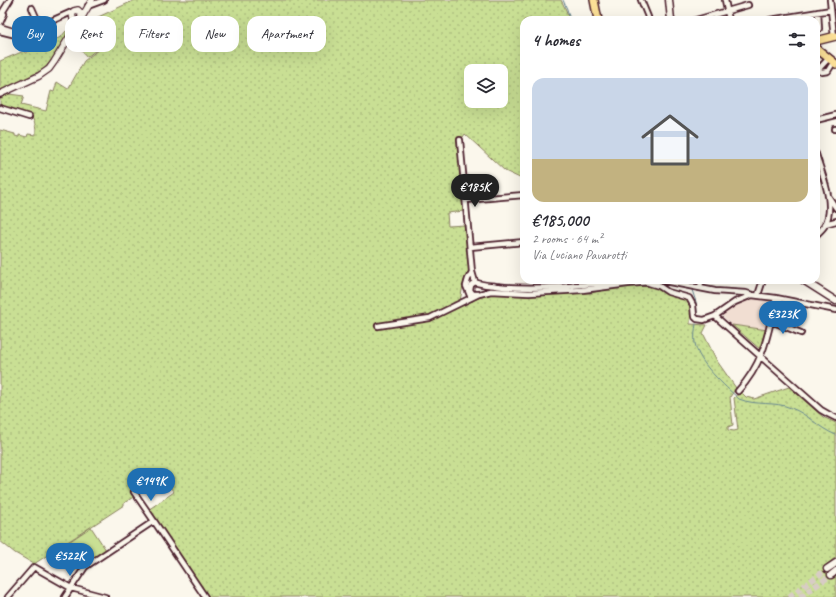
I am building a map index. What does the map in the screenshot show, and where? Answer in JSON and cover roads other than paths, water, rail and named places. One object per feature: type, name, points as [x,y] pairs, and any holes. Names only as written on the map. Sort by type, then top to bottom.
[{"type":"main road","points":[[594,0],[597,16]]},
{"type":"main road","points":[[669,0],[671,16]]},
{"type":"main road","points":[[820,40],[835,39]]},
{"type":"main road","points":[[820,45],[827,59]]},
{"type":"main road","points":[[820,52],[833,65]]},
{"type":"main road","points":[[809,284],[836,301]]},
{"type":"main road","points":[[831,572],[836,562]]},
{"type":"street","points":[[0,23],[10,0]]},
{"type":"street","points":[[59,18],[62,15],[84,6],[92,0]]},
{"type":"street","points":[[88,3],[104,0]]},
{"type":"street","points":[[641,0],[648,16]]},
{"type":"street","points":[[725,0],[728,16]]},
{"type":"street","points":[[830,0],[835,39]]},
{"type":"street","points":[[82,16],[88,3]]},
{"type":"street","points":[[708,16],[748,4]]},
{"type":"street","points":[[0,16],[6,8]]},
{"type":"street","points":[[32,8],[36,16]]},
{"type":"street","points":[[794,16],[831,8]]},
{"type":"street","points":[[75,10],[80,11],[82,16]]},
{"type":"street","points":[[72,16],[72,13],[75,10]]},
{"type":"street","points":[[818,12],[818,16]]},
{"type":"street","points":[[59,18],[65,16]]},
{"type":"street","points":[[0,27],[12,32]]},
{"type":"street","points":[[0,31],[12,34]]},
{"type":"street","points":[[0,94],[46,72],[65,44]]},
{"type":"street","points":[[820,68],[827,59]]},
{"type":"street","points":[[820,71],[828,71],[833,65],[836,71]]},
{"type":"street","points":[[0,108],[29,117]]},
{"type":"street","points":[[820,119],[836,115]]},
{"type":"street","points":[[820,121],[824,118]]},
{"type":"street","points":[[460,140],[472,272],[475,282]]},
{"type":"street","points":[[820,167],[828,194],[836,208]]},
{"type":"street","points":[[820,230],[825,224],[829,212],[828,194]]},
{"type":"street","points":[[466,200],[520,195]]},
{"type":"street","points":[[825,224],[836,221]]},
{"type":"street","points":[[470,247],[520,242]]},
{"type":"street","points":[[471,298],[466,286],[472,272]]},
{"type":"street","points":[[475,282],[487,285],[522,288],[597,284]]},
{"type":"street","points":[[475,282],[471,285],[470,290],[473,294],[478,294]]},
{"type":"street","points":[[378,326],[430,318],[478,294],[495,290],[529,293],[582,290],[635,284]]},
{"type":"street","points":[[650,284],[663,288],[668,292],[689,298],[693,305],[694,316],[697,319],[702,320],[715,316],[736,302],[752,295]]},
{"type":"street","points":[[661,284],[663,288]]},
{"type":"street","points":[[680,284],[715,291],[746,293],[836,310]]},
{"type":"street","points":[[758,295],[762,284]]},
{"type":"street","points":[[738,391],[749,379],[766,346],[776,298]]},
{"type":"street","points":[[715,316],[822,410],[836,418]]},
{"type":"street","points":[[771,321],[801,333]]},
{"type":"street","points":[[134,492],[205,597]]},
{"type":"street","points":[[65,597],[88,564],[154,521]]},
{"type":"street","points":[[8,597],[34,567],[71,588],[105,597]]},
{"type":"waterway","points":[[563,0],[569,16]]},
{"type":"waterway","points":[[692,290],[696,302],[697,312]]},
{"type":"waterway","points":[[696,324],[695,343],[701,358],[713,374],[739,399],[791,408],[836,435]]},
{"type":"tunnel","points":[[789,597],[827,569]]},
{"type":"tunnel","points":[[800,597],[831,575]]}]
